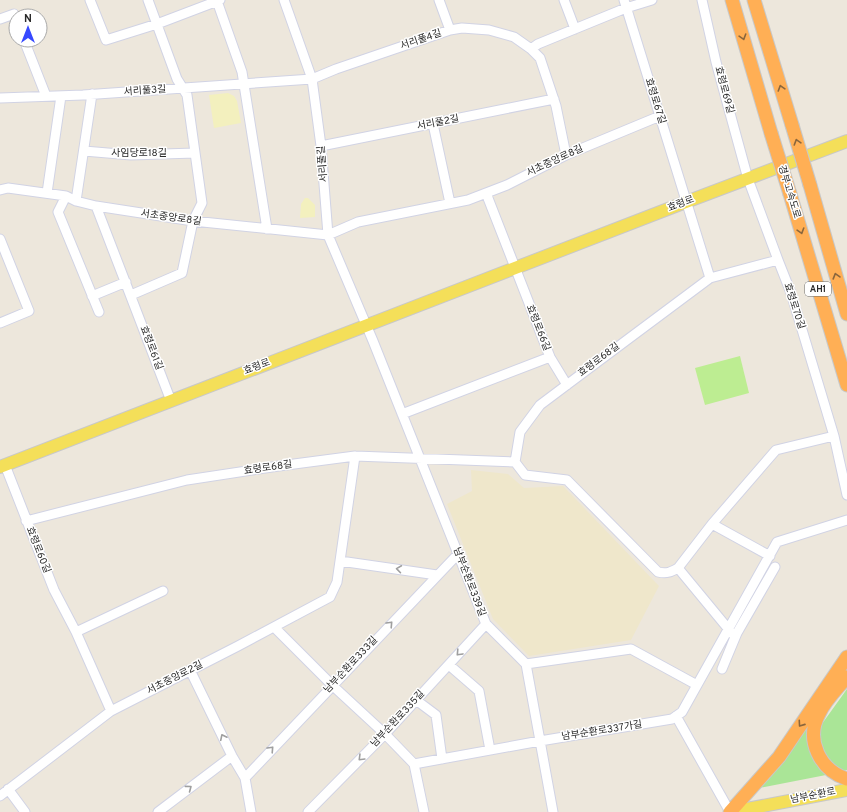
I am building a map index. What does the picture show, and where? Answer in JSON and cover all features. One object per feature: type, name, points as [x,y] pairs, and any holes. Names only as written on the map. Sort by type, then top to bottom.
[{"type":"highway","name":"경부고속도로","points":[[732,0],[847,384]]},
{"type":"highway","name":"AH1","points":[[754,0],[847,314]]},
{"type":"highway","points":[[731,812],[778,757],[847,658]]},
{"type":"highway","points":[[847,677],[819,713],[814,736],[818,755],[824,763],[834,773],[847,779]]},
{"type":"main road","name":"효령로","points":[[2,466],[847,141]]},
{"type":"main road","name":"남부순환로","points":[[731,812],[847,790]]},
{"type":"street","points":[[90,0],[106,40],[157,24],[219,1],[242,72],[267,229]]},
{"type":"street","points":[[131,295],[182,273],[193,221],[202,203],[186,96],[177,79],[148,0]]},
{"type":"street","name":"서리풀길","points":[[284,0],[312,79],[322,146],[328,235],[366,325]]},
{"type":"street","points":[[439,0],[450,30]]},
{"type":"street","points":[[564,0],[575,29]]},
{"type":"street","points":[[531,49],[538,44],[575,29],[625,4],[652,0]]},
{"type":"street","name":"효령로69길","points":[[702,0],[716,62],[748,179]]},
{"type":"street","name":"효령로67길","points":[[625,4],[686,202]]},
{"type":"street","name":"서리풀4길","points":[[312,79],[336,69],[450,30],[462,28],[489,30],[514,37],[531,49],[540,58],[554,99],[566,155]]},
{"type":"street","points":[[27,48],[46,96]]},
{"type":"street","name":"서리풀3길","points":[[0,98],[61,96],[312,79]]},
{"type":"street","points":[[76,200],[92,94]]},
{"type":"street","points":[[47,193],[61,96]]},
{"type":"street","name":"서리풀2길","points":[[322,146],[554,99]]},
{"type":"street","name":"서초중앙로8길","points":[[0,190],[8,188],[66,196],[96,206],[193,221],[328,235],[358,222],[468,200],[506,185],[566,155],[660,116]]},
{"type":"street","points":[[433,124],[450,203]]},
{"type":"street","name":"사임당로18길","points":[[84,151],[131,155],[194,153]]},
{"type":"street","name":"효령로70길","points":[[748,179],[791,293],[834,436],[847,495]]},
{"type":"street","points":[[486,193],[515,268]]},
{"type":"street","points":[[66,196],[58,212],[99,312]]},
{"type":"street","points":[[686,202],[710,278]]},
{"type":"street","name":"효령로61길","points":[[96,206],[171,401]]},
{"type":"street","points":[[0,239],[29,311],[0,323]]},
{"type":"street","name":"효령로68길","points":[[26,521],[186,480],[355,456],[515,462],[520,432],[540,406],[567,385],[710,278],[778,260]]},
{"type":"street","name":"효령로66길","points":[[515,268],[550,357],[567,385]]},
{"type":"street","points":[[92,296],[126,282]]},
{"type":"street","name":"남부순환로339길","points":[[366,325],[486,624],[526,664]]},
{"type":"street","points":[[402,414],[550,357]]},
{"type":"street","points":[[515,462],[525,475],[567,480],[658,572],[664,573],[671,572],[678,568],[712,524],[776,450],[834,436]]},
{"type":"street","name":"서초중앙로2길","points":[[0,796],[111,711],[330,597],[337,582],[355,456]]},
{"type":"street","name":"효령로60길","points":[[2,466],[54,590],[76,632],[111,711]]},
{"type":"street","points":[[731,812],[676,716],[682,712],[777,542],[847,520]]},
{"type":"street","points":[[712,524],[770,556]]},
{"type":"street","name":"남부순환로333길","points":[[245,778],[458,554]]},
{"type":"street","points":[[340,561],[437,575]]},
{"type":"street","points":[[678,568],[735,637],[722,669],[737,633],[775,567]]},
{"type":"street","points":[[76,632],[163,591]]},
{"type":"street","name":"남부순환로335길","points":[[308,812],[385,734],[486,624]]},
{"type":"street","points":[[274,627],[414,764],[424,812]]},
{"type":"street","points":[[553,812],[526,664],[631,649],[697,685]]},
{"type":"street","points":[[449,665],[479,691],[490,750]]},
{"type":"street","points":[[190,670],[232,756],[245,778],[251,812]]},
{"type":"street","points":[[416,700],[436,715],[442,759]]},
{"type":"street","name":"남부순환로337가길","points":[[414,764],[672,719],[676,716]]},
{"type":"street","points":[[158,812],[232,756]]},
{"type":"street","points":[[8,790],[25,812]]},
{"type":"shaded area","points":[[471,470],[508,474],[524,488],[563,486],[659,586],[631,640],[529,656],[493,619],[447,504],[472,491]]},
{"type":"green space","points":[[740,356],[749,393],[705,405],[695,368]]},
{"type":"green space","points":[[847,689],[847,770],[842,771],[828,758],[821,741],[819,728]]},
{"type":"green space","points":[[813,716],[810,741],[811,754],[826,775],[754,789]]},
{"type":"sand","points":[[228,93],[234,96],[237,101],[241,123],[214,128],[209,95]]},
{"type":"sand","points":[[305,198],[308,198],[315,205],[315,217],[300,218],[301,204]]}]
